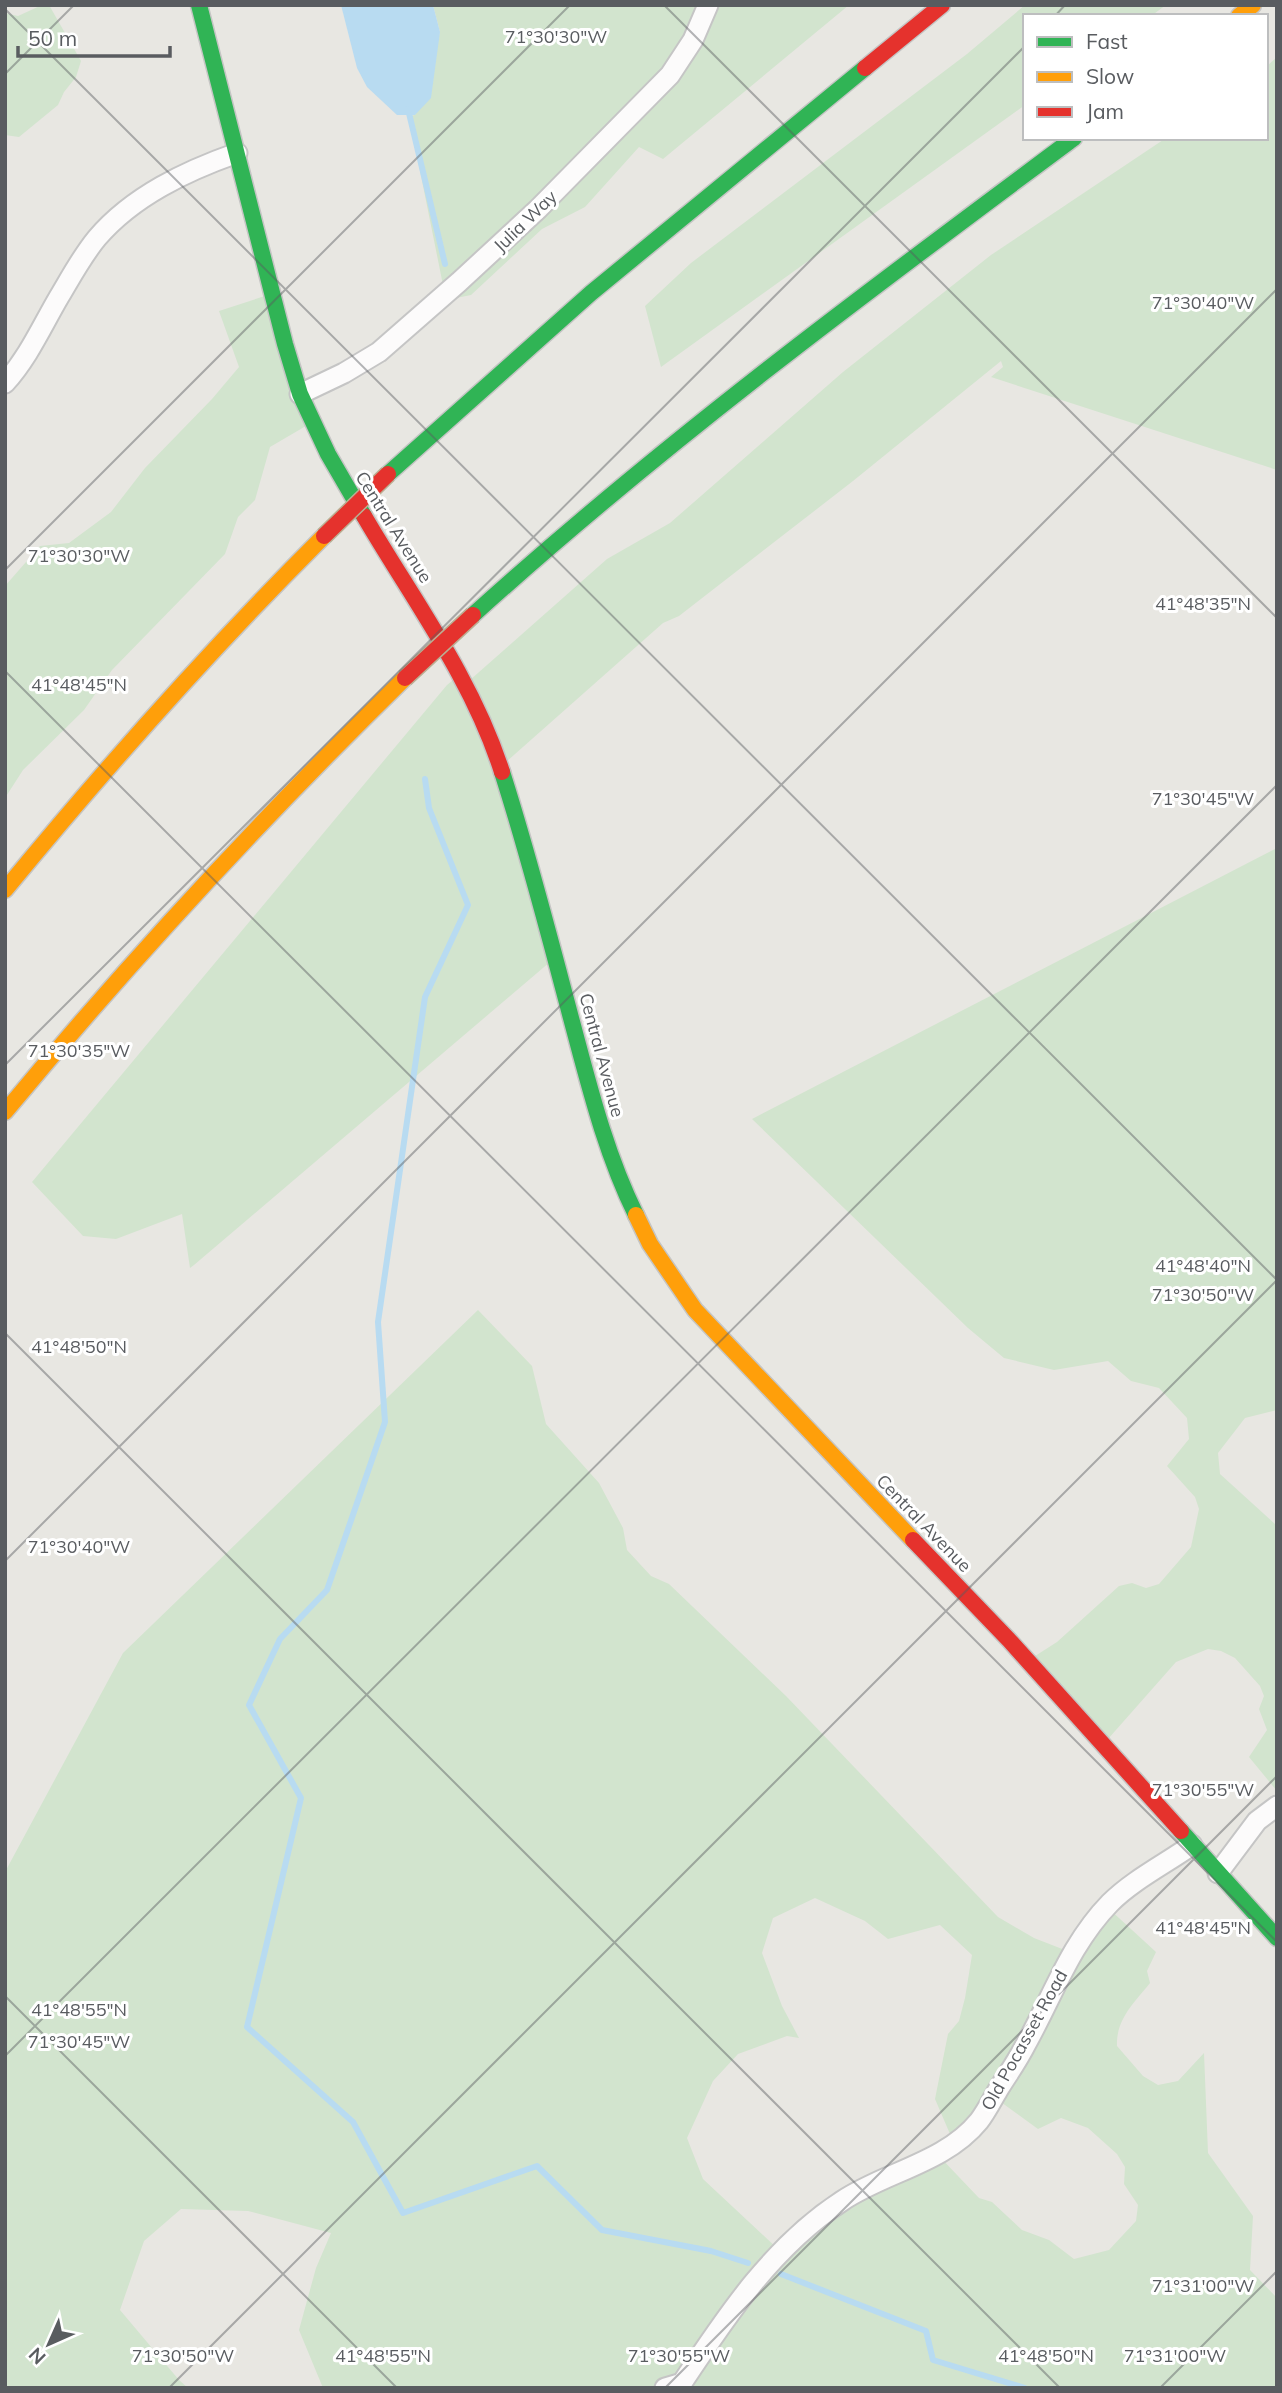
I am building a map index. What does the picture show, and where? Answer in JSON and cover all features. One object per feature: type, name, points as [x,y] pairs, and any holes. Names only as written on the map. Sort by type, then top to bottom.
[{"type":"main road","name":"Central Avenue","points":[[199,5],[300,394],[340,476],[447,650],[480,714],[506,780],[526,847],[594,1107],[612,1159],[650,1244],[695,1310],[1009,1640],[1277,1938]]},
{"type":"main road","points":[[5,890],[191,672],[388,474],[569,310],[942,5]]},
{"type":"main road","points":[[5,1112],[110,987],[213,873],[343,738],[473,615],[613,491],[735,391],[1071,140]]},
{"type":"main road","points":[[5,880],[39,847]]},
{"type":"street","name":"Julia Way","points":[[300,394],[344,373],[379,352],[521,225],[670,75],[693,40],[708,5]]},
{"type":"street","points":[[5,383],[28,352],[85,255],[113,222],[130,207],[167,183],[237,153]]},
{"type":"street","points":[[1218,1873],[1257,1821],[1277,1806]]},
{"type":"street","name":"Old Pocasset Road","points":[[678,2386],[745,2293],[790,2242],[843,2200],[946,2148],[979,2121],[1027,2043],[1076,1945],[1091,1924],[1111,1902],[1138,1880],[1192,1845]]},
{"type":"green space","points":[[42,5],[49,5],[81,61],[76,77],[58,105],[19,137],[5,135],[5,13],[18,16]]},
{"type":"green space","points":[[433,5],[849,5],[663,159],[639,147],[585,207],[542,229],[471,295],[446,300],[409,116],[415,115],[440,32]]},
{"type":"green space","points":[[1025,5],[1166,5],[1154,14],[1023,14],[1023,106],[661,367],[645,306],[691,263],[967,54]]},
{"type":"green space","points":[[1277,57],[1277,470],[991,377],[1003,367],[1001,361],[853,481],[679,616],[663,623],[505,763],[557,956],[190,1268],[182,1214],[116,1239],[83,1236],[32,1182],[447,685],[459,675],[470,680],[607,559],[670,523],[843,372],[991,255],[1163,140],[1268,140],[1268,65]]},
{"type":"green space","points":[[277,292],[311,423],[270,447],[255,500],[238,517],[225,554],[112,670],[84,710],[23,770],[5,798],[5,586],[40,546],[69,543],[111,512],[145,468],[239,367],[219,311]]},
{"type":"green space","points":[[1277,848],[1277,1410],[1245,1418],[1218,1453],[1220,1474],[1275,1524],[1277,1791],[1249,1757],[1267,1730],[1259,1709],[1264,1696],[1260,1686],[1235,1658],[1221,1651],[1208,1649],[1176,1662],[1108,1739],[1032,1658],[1057,1642],[1119,1586],[1132,1583],[1146,1588],[1159,1584],[1191,1547],[1199,1509],[1195,1497],[1167,1466],[1189,1439],[1187,1418],[1159,1388],[1131,1381],[1108,1361],[1054,1370],[1004,1358],[968,1328],[752,1119]]},
{"type":"green space","points":[[478,1310],[532,1366],[546,1424],[599,1483],[623,1528],[627,1550],[651,1576],[669,1584],[786,1696],[998,1917],[1034,1938],[1070,1952],[1107,1907],[1156,1952],[1147,1971],[1150,1983],[1123,2019],[1117,2036],[1117,2046],[1143,2076],[1158,2085],[1178,2081],[1204,2053],[1208,2153],[1253,2216],[1250,2270],[1277,2298],[1277,2388],[323,2388],[299,2330],[316,2268],[331,2233],[248,2211],[181,2209],[144,2241],[120,2310],[188,2388],[5,2388],[5,1872],[123,1653]],"holes":[[[815,1898],[865,1921],[888,1939],[940,1925],[972,1955],[965,1998],[959,2021],[948,2034],[935,2099],[953,2141],[994,2097],[1038,2129],[1061,2118],[1088,2128],[1117,2154],[1125,2167],[1124,2184],[1138,2205],[1136,2221],[1109,2250],[1074,2259],[1049,2240],[1022,2230],[992,2202],[979,2198],[938,2155],[841,2200],[779,2250],[703,2179],[687,2138],[713,2081],[738,2054],[787,2036],[799,2038],[782,2006],[762,1953],[773,1918]]]},
{"type":"water","points":[[341,5],[433,5],[440,32],[431,98],[415,115],[397,115],[367,87],[357,68]]},
{"type":"waterway","points":[[408,109],[445,264]]},
{"type":"waterway","points":[[425,779],[429,808],[468,905],[425,997],[378,1322],[385,1422],[327,1590],[280,1639],[249,1705],[301,1798],[247,2027],[353,2122],[403,2213],[537,2166],[602,2230],[711,2251],[748,2263]]},
{"type":"waterway","points":[[781,2274],[926,2331],[933,2360],[1025,2388]]},
{"type":"traffic: fast","points":[[199,5],[300,394],[328,454],[364,516]]},
{"type":"traffic: fast","points":[[388,474],[591,293],[865,68]]},
{"type":"traffic: fast","points":[[473,615],[545,551],[692,429],[843,311],[1071,140]]},
{"type":"traffic: fast","points":[[502,772],[599,1118],[615,1167],[636,1215]]},
{"type":"traffic: fast","points":[[1181,1831],[1277,1938]]},
{"type":"traffic: slow","points":[[1242,14],[1253,5]]},
{"type":"traffic: slow","points":[[5,890],[160,709],[324,536]]},
{"type":"traffic: slow","points":[[5,1112],[199,890],[405,678]]},
{"type":"traffic: slow","points":[[636,1215],[650,1244],[695,1310],[913,1540]]},
{"type":"traffic: jam","points":[[865,68],[942,5]]},
{"type":"traffic: jam","points":[[324,536],[388,474]]},
{"type":"traffic: jam","points":[[364,516],[458,672],[475,704],[502,772]]},
{"type":"traffic: jam","points":[[405,678],[473,615]]},
{"type":"traffic: jam","points":[[913,1540],[1009,1640],[1181,1831]]}]
